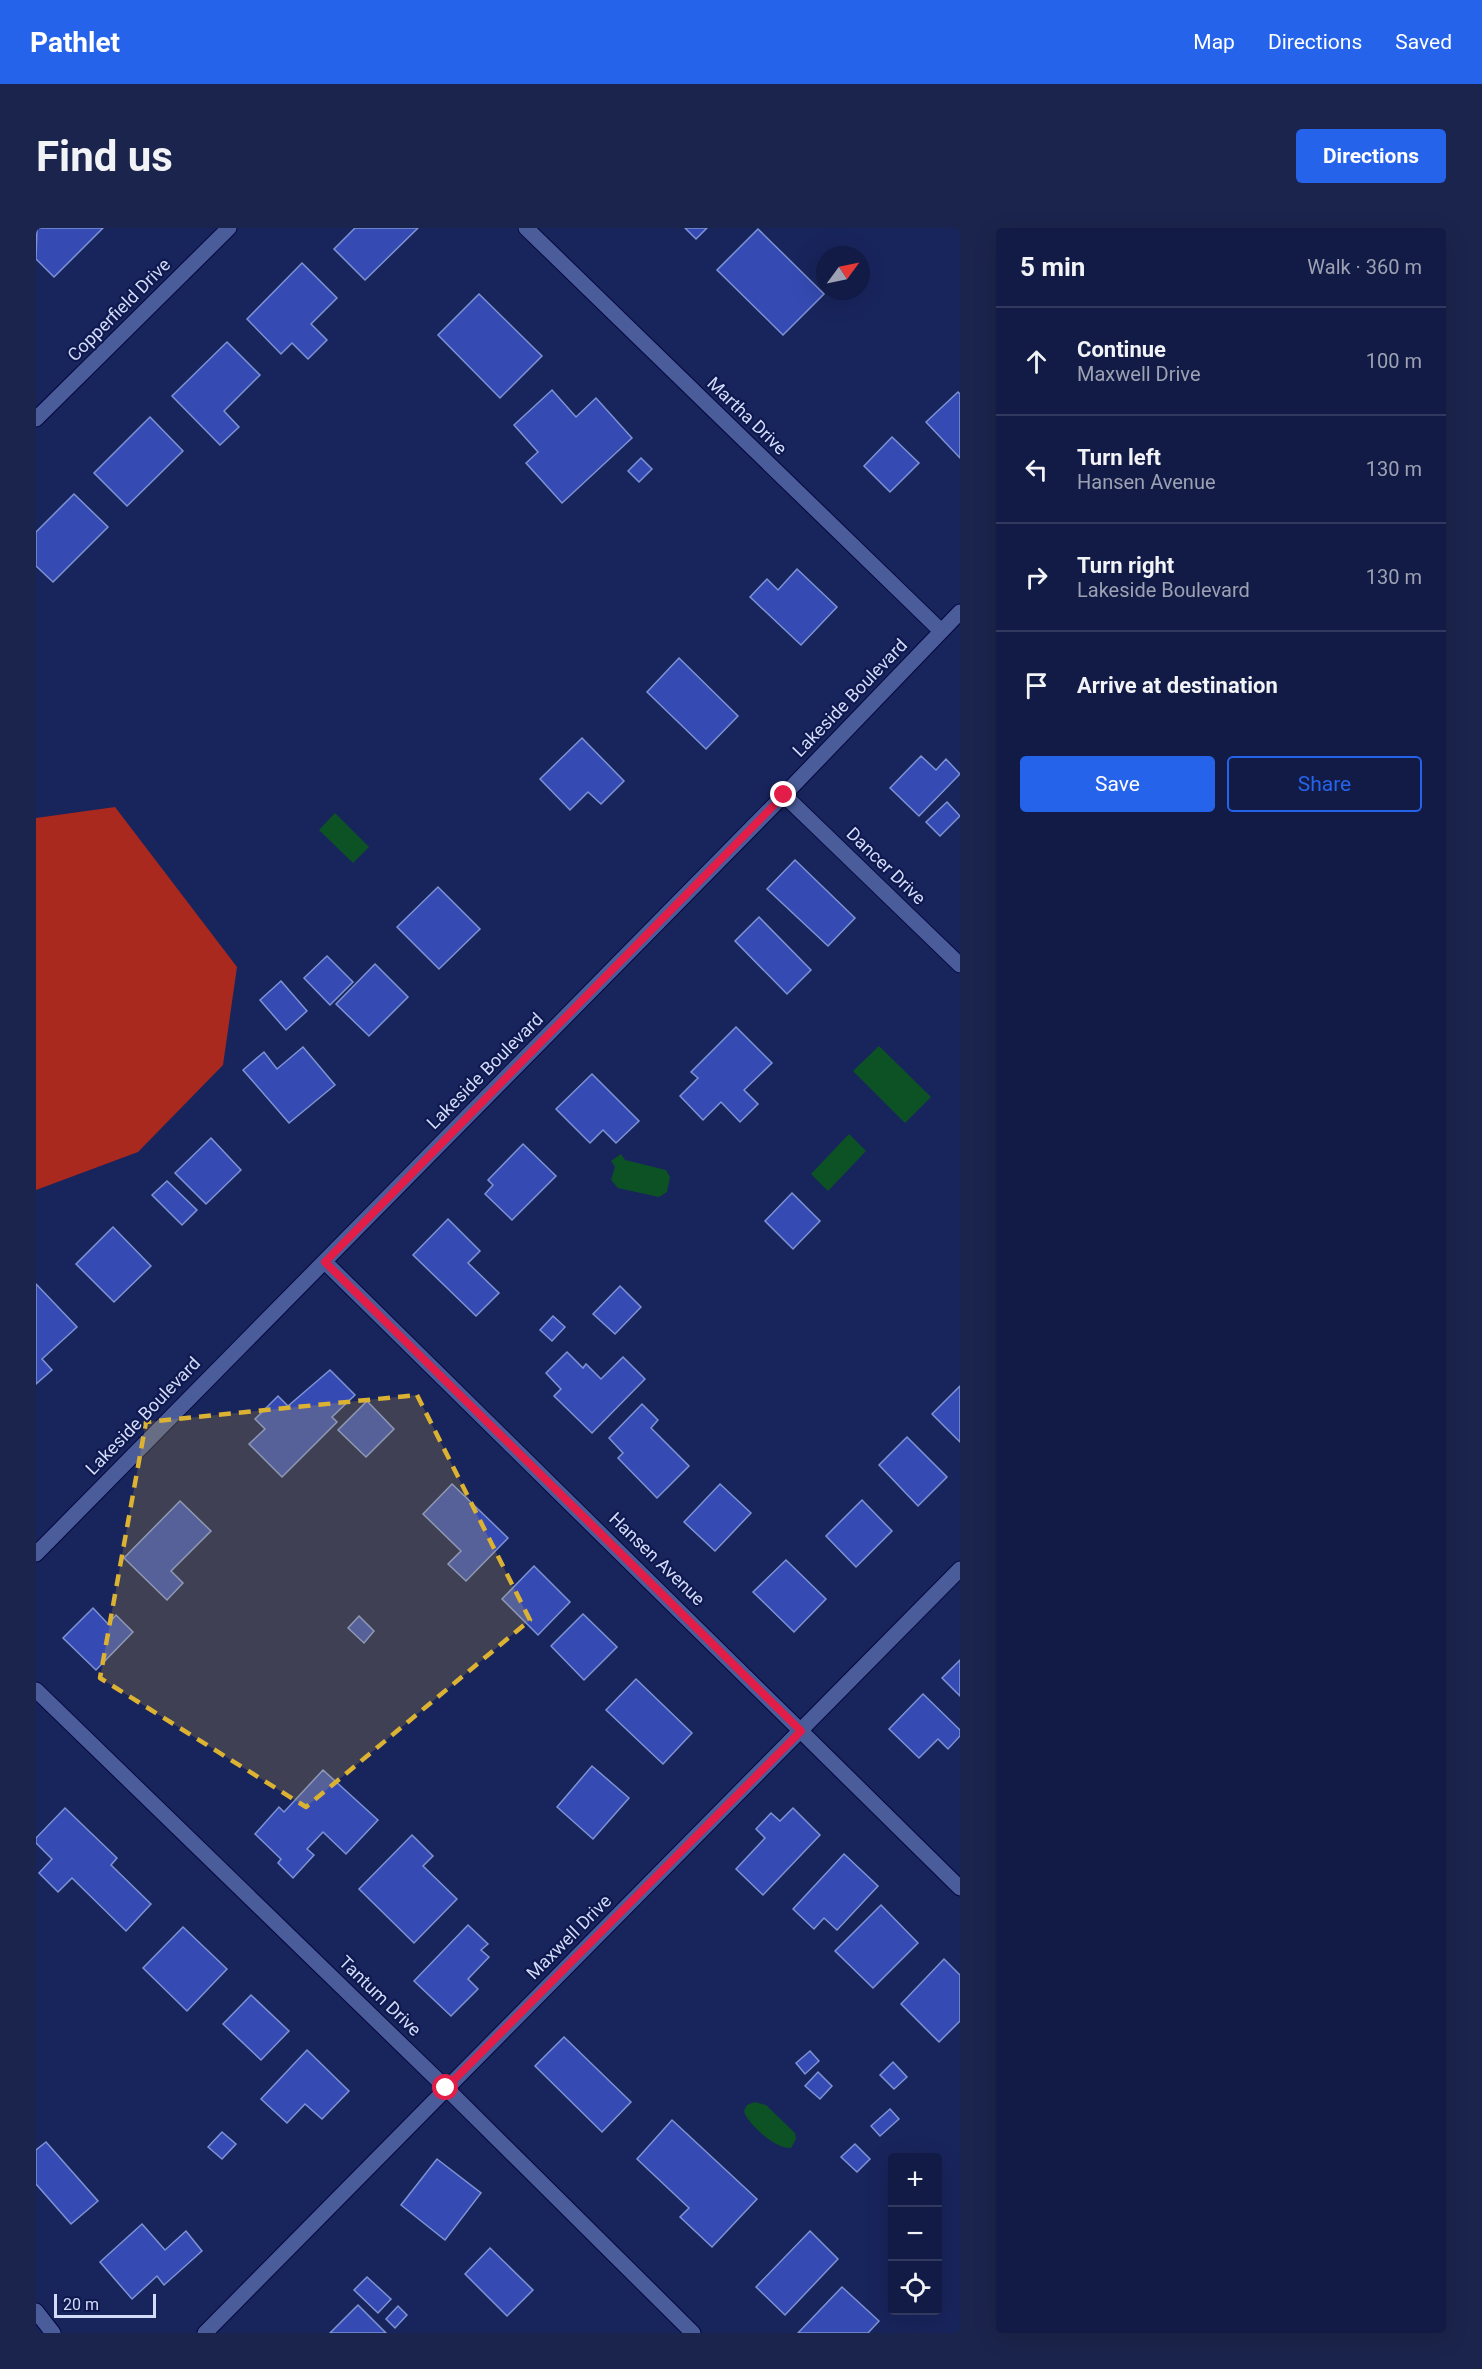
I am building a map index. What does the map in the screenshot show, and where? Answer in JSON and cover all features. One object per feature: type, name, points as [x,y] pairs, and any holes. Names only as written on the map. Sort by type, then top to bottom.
[{"type":"street","name":"Copperfield Drive","points":[[36,419],[230,228]]},
{"type":"street","name":"Martha Drive","points":[[526,228],[941,631]]},
{"type":"street","name":"Lakeside Boulevard","points":[[36,1554],[784,795],[960,612]]},
{"type":"street","name":"Dancer Drive","points":[[784,795],[960,964]]},
{"type":"street","name":"Hansen Avenue","points":[[325,1262],[960,1888]]},
{"type":"street","name":"Maxwell Drive","points":[[205,2333],[960,1569]]},
{"type":"street","name":"Tantum Drive","points":[[36,1690],[446,2088],[693,2333]]},
{"type":"street","points":[[36,2312],[53,2333]]},
{"type":"highlighted area","points":[[417,1395],[530,1620],[306,1807],[100,1678],[146,1422]]},
{"type":"shaded area","points":[[115,807],[237,967],[223,1065],[138,1152],[36,1190],[36,818]]},
{"type":"shaded area","points":[[335,813],[369,847],[353,863],[319,830]]},
{"type":"shaded area","points":[[879,1046],[931,1097],[905,1123],[853,1071]]},
{"type":"shaded area","points":[[849,1134],[866,1151],[828,1191],[811,1174]]},
{"type":"shaded area","points":[[621,1154],[625,1160],[666,1170],[670,1177],[667,1192],[659,1197],[618,1188],[611,1180],[615,1167],[611,1161]]},
{"type":"shaded area","points":[[755,2102],[766,2105],[795,2133],[796,2139],[791,2148],[785,2148],[771,2141],[751,2123],[744,2111],[747,2105]]},
{"type":"building","points":[[37,228],[103,228],[54,277],[36,259]]},
{"type":"building","points":[[355,228],[418,228],[365,280],[334,249]]},
{"type":"building","points":[[685,228],[707,228],[696,239]]},
{"type":"building","points":[[758,229],[816,286],[816,300],[818,300],[783,335],[717,270]]},
{"type":"building","points":[[302,263],[337,298],[311,324],[327,340],[308,359],[292,343],[281,354],[247,319]]},
{"type":"building","points":[[479,294],[542,356],[500,398],[438,335]]},
{"type":"building","points":[[227,342],[260,375],[224,411],[239,427],[220,445],[172,396]]},
{"type":"building","points":[[552,390],[576,417],[596,398],[632,438],[562,503],[526,463],[538,452],[514,425]]},
{"type":"building","points":[[958,392],[960,394],[960,458],[926,422]]},
{"type":"building","points":[[150,417],[183,451],[127,506],[94,473]]},
{"type":"building","points":[[892,437],[919,463],[890,492],[864,466]]},
{"type":"building","points":[[641,458],[652,469],[639,482],[628,471]]},
{"type":"building","points":[[74,494],[108,527],[53,582],[36,566],[36,532]]},
{"type":"building","points":[[797,569],[837,607],[801,645],[750,597],[767,579],[778,590]]},
{"type":"building","points":[[679,658],[738,716],[706,749],[647,692]]},
{"type":"building","points":[[582,738],[624,781],[601,804],[588,792],[570,810],[540,779]]},
{"type":"building","points":[[921,756],[936,770],[946,759],[960,774],[919,816],[890,788]]},
{"type":"building","points":[[947,802],[960,816],[940,836],[926,822]]},
{"type":"building","points":[[795,860],[855,918],[828,946],[767,889]]},
{"type":"building","points":[[438,887],[480,929],[439,969],[397,927]]},
{"type":"building","points":[[759,917],[811,970],[787,994],[735,941]]},
{"type":"building","points":[[327,956],[353,982],[330,1005],[304,978]]},
{"type":"building","points":[[375,964],[408,997],[369,1036],[336,1004]]},
{"type":"building","points":[[281,981],[307,1011],[286,1030],[260,1000]]},
{"type":"building","points":[[736,1027],[772,1063],[744,1090],[758,1104],[740,1122],[721,1102],[703,1120],[680,1096],[698,1078],[691,1072]]},
{"type":"building","points":[[303,1047],[335,1085],[289,1123],[243,1070],[264,1052],[277,1069]]},
{"type":"building","points":[[592,1074],[639,1121],[616,1143],[603,1130],[590,1143],[556,1109]]},
{"type":"building","points":[[211,1138],[241,1170],[206,1204],[175,1173]]},
{"type":"building","points":[[523,1144],[556,1176],[512,1220],[485,1194],[493,1185],[488,1180]]},
{"type":"building","points":[[167,1181],[197,1210],[182,1225],[152,1195]]},
{"type":"building","points":[[792,1193],[820,1221],[793,1249],[765,1221]]},
{"type":"building","points":[[448,1219],[480,1251],[468,1263],[499,1293],[476,1316],[413,1255]]},
{"type":"building","points":[[113,1227],[151,1266],[114,1302],[76,1264]]},
{"type":"building","points":[[36,1284],[77,1327],[42,1359],[52,1370],[36,1384]]},
{"type":"building","points":[[620,1286],[641,1307],[615,1334],[593,1314]]},
{"type":"building","points":[[553,1316],[565,1327],[552,1341],[540,1330]]},
{"type":"building","points":[[567,1352],[583,1368],[586,1364],[601,1379],[623,1357],[645,1379],[592,1433],[554,1396],[561,1389],[546,1373]]},
{"type":"building","points":[[330,1370],[355,1395],[332,1417],[337,1422],[282,1477],[249,1444],[265,1429],[255,1419],[278,1396],[288,1406]]},
{"type":"building","points":[[960,1386],[960,1442],[932,1414]]},
{"type":"building","points":[[367,1401],[394,1429],[366,1457],[338,1430]]},
{"type":"building","points":[[642,1404],[658,1420],[651,1428],[689,1466],[657,1498],[618,1458],[623,1453],[609,1438]]},
{"type":"building","points":[[907,1437],[947,1477],[918,1506],[879,1465]]},
{"type":"building","points":[[452,1484],[508,1538],[466,1581],[448,1564],[461,1551],[423,1514]]},
{"type":"building","points":[[720,1484],[751,1513],[715,1551],[684,1522]]},
{"type":"building","points":[[862,1500],[892,1531],[856,1567],[826,1536]]},
{"type":"building","points":[[180,1501],[211,1531],[171,1571],[183,1583],[167,1600],[124,1558]]},
{"type":"building","points":[[786,1560],[826,1599],[794,1632],[753,1592]]},
{"type":"building","points":[[534,1566],[570,1602],[538,1635],[502,1599]]},
{"type":"building","points":[[93,1608],[108,1624],[116,1615],[133,1632],[96,1670],[63,1638]]},
{"type":"building","points":[[583,1614],[617,1647],[584,1680],[551,1646]]},
{"type":"building","points":[[359,1616],[374,1631],[364,1643],[348,1628]]},
{"type":"building","points":[[960,1660],[960,1696],[942,1678]]},
{"type":"building","points":[[636,1679],[692,1733],[663,1764],[606,1710]]},
{"type":"building","points":[[923,1694],[960,1730],[960,1736],[948,1749],[938,1739],[919,1758],[889,1729]]},
{"type":"building","points":[[592,1766],[629,1798],[593,1839],[557,1807]]},
{"type":"building","points":[[323,1770],[378,1820],[346,1854],[323,1832],[307,1849],[314,1855],[293,1878],[278,1863],[281,1859],[255,1834],[279,1807],[284,1812]]},
{"type":"building","points":[[65,1808],[117,1858],[111,1865],[151,1904],[126,1931],[72,1878],[58,1892],[39,1873],[52,1859],[36,1843],[36,1838]]},
{"type":"building","points":[[793,1808],[820,1835],[763,1895],[736,1869],[765,1838],[756,1829],[771,1813],[780,1821]]},
{"type":"building","points":[[412,1835],[433,1856],[423,1866],[457,1899],[414,1943],[359,1889]]},
{"type":"building","points":[[844,1854],[878,1886],[837,1930],[824,1918],[814,1929],[793,1909]]},
{"type":"building","points":[[881,1905],[918,1943],[873,1988],[835,1951]]},
{"type":"building","points":[[468,1925],[488,1944],[481,1950],[489,1957],[468,1979],[478,1989],[451,2016],[414,1981]]},
{"type":"building","points":[[183,1927],[227,1969],[187,2011],[143,1968]]},
{"type":"building","points":[[944,1959],[960,1975],[960,2021],[939,2042],[901,2004]]},
{"type":"building","points":[[251,1995],[289,2031],[261,2060],[223,2024]]},
{"type":"building","points":[[564,2037],[631,2102],[602,2132],[535,2066]]},
{"type":"building","points":[[307,2050],[349,2091],[322,2119],[305,2104],[287,2123],[261,2099]]},
{"type":"building","points":[[810,2051],[819,2061],[805,2074],[796,2063]]},
{"type":"building","points":[[893,2062],[907,2077],[894,2089],[880,2075]]},
{"type":"building","points":[[818,2072],[832,2086],[820,2099],[805,2086]]},
{"type":"building","points":[[890,2109],[899,2119],[880,2136],[871,2126]]},
{"type":"building","points":[[672,2120],[757,2199],[712,2247],[680,2217],[689,2208],[637,2159]]},
{"type":"building","points":[[222,2132],[236,2144],[222,2159],[208,2147]]},
{"type":"building","points":[[46,2142],[98,2201],[71,2224],[36,2184],[36,2150]]},
{"type":"building","points":[[855,2144],[870,2159],[857,2172],[841,2157]]},
{"type":"building","points":[[437,2159],[481,2193],[445,2240],[401,2205]]},
{"type":"building","points":[[142,2224],[165,2250],[186,2231],[202,2251],[164,2285],[157,2276],[132,2299],[100,2262]]},
{"type":"building","points":[[810,2231],[838,2259],[785,2315],[756,2287]]},
{"type":"building","points":[[490,2248],[533,2290],[507,2316],[465,2274]]},
{"type":"building","points":[[367,2277],[391,2299],[378,2313],[354,2290]]},
{"type":"building","points":[[842,2287],[879,2321],[868,2333],[798,2333]]},
{"type":"building","points":[[358,2305],[386,2333],[330,2333]]},
{"type":"building","points":[[398,2306],[407,2315],[395,2328],[386,2319]]},
{"type":"route","points":[[446,2088],[801,1731],[697,1626],[325,1262],[784,795]]}]
